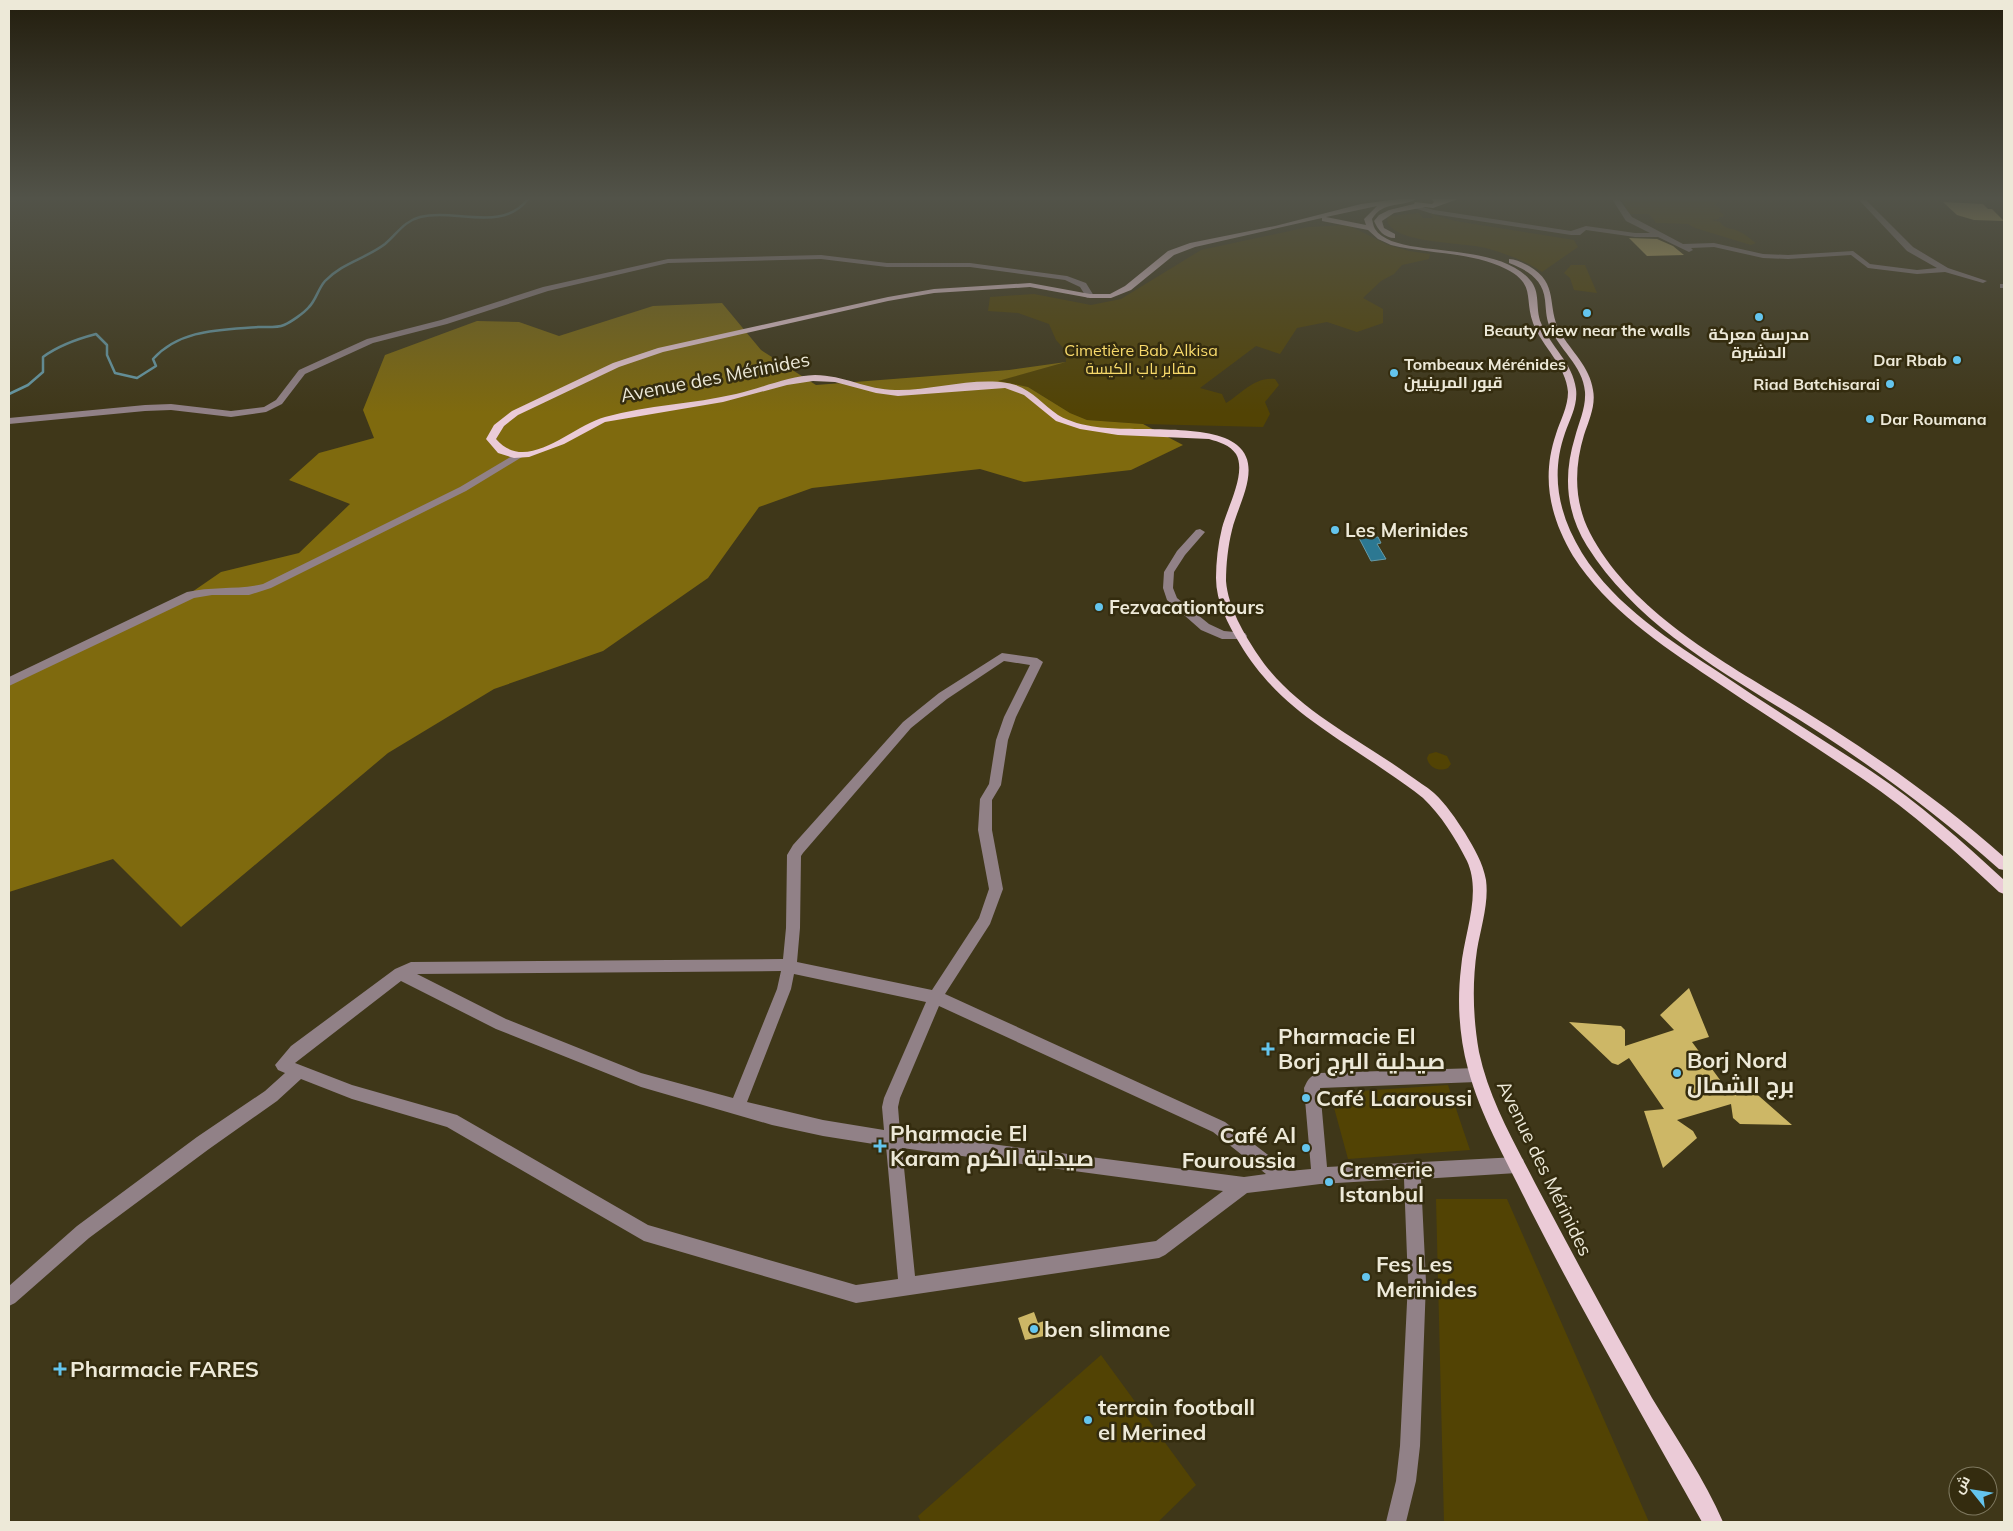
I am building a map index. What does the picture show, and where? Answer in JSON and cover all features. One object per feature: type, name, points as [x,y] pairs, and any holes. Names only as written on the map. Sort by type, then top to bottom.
[{"type":"main road","name":"Avenue des Mérinides","points":[[1149,270],[1119,294],[1090,296],[1030,285],[934,291],[888,299],[661,350],[616,364],[515,413],[501,422],[494,430],[491,439],[496,447],[508,453],[519,455],[533,453],[558,445],[602,420],[723,399],[787,382],[828,378],[844,381],[859,388],[894,393],[988,385],[1010,386],[1032,395],[1054,416],[1080,426],[1101,430],[1216,437],[1236,448],[1241,453],[1244,462],[1242,487],[1228,528],[1221,580],[1229,611],[1258,666],[1278,688],[1300,706],[1429,796],[1458,834],[1476,866],[1481,889],[1473,930],[1467,985],[1468,1025],[1477,1075],[1492,1115],[1591,1310],[1713,1522]]},
{"type":"main road","points":[[1515,270],[1530,285],[1533,292],[1535,320],[1566,371],[1572,393],[1553,461],[1551,487],[1562,526],[1589,571],[1640,622],[1674,648],[1871,778],[1921,814],[2004,888]]},
{"type":"main road","points":[[1529,270],[1536,275],[1546,287],[1553,324],[1580,365],[1587,380],[1589,391],[1588,408],[1571,468],[1571,490],[1575,509],[1592,546],[1645,608],[1681,637],[1897,778],[1968,832],[2004,865]]},
{"type":"street","points":[[9,421],[45,416],[145,408],[171,408],[231,414],[261,410],[279,402],[302,372],[314,365],[370,342],[444,322],[554,286],[622,270]]},
{"type":"street","points":[[1011,270],[1067,278],[1083,285],[1090,296]]},
{"type":"street","points":[[1905,270],[1918,272],[1938,270]]},
{"type":"street","points":[[1946,270],[1983,281]]},
{"type":"street","points":[[9,682],[191,595],[212,591],[249,591],[267,586],[463,489],[519,455]]},
{"type":"street","points":[[1200,532],[1180,554],[1169,572],[1168,588],[1172,600],[1205,627],[1222,635],[1241,636]]},
{"type":"street","points":[[738,1108],[784,989],[790,966],[794,856],[808,836],[907,725],[943,696],[1002,657],[1037,662],[1010,717],[1002,740],[995,785],[986,798],[985,830],[996,895],[985,920],[935,997],[890,1106],[907,1287]]},
{"type":"street","points":[[1244,1186],[1159,1249],[856,1294],[644,1232],[451,1120],[375,1100],[283,1065],[290,1056],[400,973],[411,968],[790,966],[935,997],[1219,1127],[1287,1180]]},
{"type":"street","points":[[400,973],[492,1020],[641,1080],[738,1108],[810,1125],[892,1139],[1244,1186],[1320,1176],[1517,1165]]},
{"type":"street","points":[[9,1297],[83,1232],[203,1143],[271,1096],[298,1072]]},
{"type":"street","points":[[1320,1176],[1312,1088],[1314,1083],[1319,1080],[1477,1075]]},
{"type":"street","points":[[1396,1522],[1406,1481],[1410,1446],[1416,1282],[1412,1171]]},
{"type":"green space","name":"Cimetière Bab Alkisa مقابر باب الكيسة","points":[[1168,270],[1397,270],[1381,281],[1363,298],[1383,309],[1383,323],[1357,332],[1327,322],[1297,328],[1280,354],[1256,346],[1200,388],[1222,394],[1226,403],[1249,386],[1261,380],[1275,379],[1279,385],[1265,402],[1270,414],[1263,427],[1143,424],[1087,420],[1070,413],[1028,387],[996,381],[1066,362],[1066,351],[1056,340],[1049,324],[1018,313],[988,311],[990,297],[1034,294],[1091,305],[1121,299]]},
{"type":"green space","points":[[1566,270],[1587,270],[1597,293],[1574,290],[1570,278],[1564,273]]},
{"type":"green space","points":[[1436,752],[1447,756],[1451,764],[1448,768],[1438,769],[1432,767],[1427,758],[1429,754]]},
{"type":"green space","points":[[1448,1085],[1470,1150],[1348,1159],[1330,1093]]},
{"type":"green space","points":[[1436,1199],[1507,1199],[1649,1522],[1444,1522]]},
{"type":"green space","name":"terrain football el Merined","points":[[1101,1355],[1196,1485],[1158,1522],[921,1522],[918,1516]]},
{"type":"shaded area","points":[[722,303],[761,350],[816,385],[1009,370],[1066,362],[998,381],[1028,387],[1070,413],[1087,420],[1143,424],[1183,445],[1131,470],[1024,482],[980,469],[812,488],[759,507],[708,578],[603,651],[494,689],[388,753],[181,927],[113,859],[9,892],[9,684],[163,612],[221,572],[299,553],[350,504],[289,480],[319,453],[374,438],[363,410],[385,355],[477,321],[519,322],[559,336],[653,306]]},
{"type":"water","points":[[1378,537],[1381,543],[1377,544],[1386,559],[1371,561],[1359,538]]},
{"type":"building","name":"Borj Nord برج الشمال","points":[[1689,988],[1709,1037],[1692,1042],[1729,1092],[1739,1081],[1743,1082],[1792,1125],[1740,1124],[1733,1118],[1731,1104],[1677,1120],[1693,1131],[1697,1138],[1663,1168],[1644,1111],[1664,1109],[1629,1058],[1618,1065],[1612,1063],[1569,1022],[1621,1026],[1625,1030],[1625,1046],[1674,1030],[1660,1015]]},
{"type":"building","name":"ben slimane","points":[[1034,1312],[1038,1323],[1044,1321],[1049,1335],[1025,1340],[1018,1318]]},
{"type":"waterway","points":[[9,394],[28,385],[43,372],[43,357],[68,343],[96,334],[107,345],[107,355],[115,373],[137,378],[156,366],[153,359],[164,349],[188,336],[215,331],[284,325],[307,309],[325,281],[338,270]]},
{"type":"place","name":"Beauty view near the walls","points":[[1587,313]]},
{"type":"place","name":"مدرسة معركة الدشيرة","points":[[1759,317]]},
{"type":"place","name":"Dar Rbab","points":[[1957,360]]},
{"type":"place","name":"Tombeaux Mérénides قبور المرينيين","points":[[1394,373]]},
{"type":"place","name":"Riad Batchisarai","points":[[1890,384]]},
{"type":"place","name":"Dar Roumana","points":[[1870,419]]},
{"type":"place","name":"Les Merinides","points":[[1335,530]]},
{"type":"place","name":"Fezvacationtours","points":[[1099,607]]},
{"type":"place","name":"Pharmacie El Borj صيدلية البرج","points":[[1268,1049]]},
{"type":"place","name":"Borj Nord برج الشمال","points":[[1677,1073]]},
{"type":"place","name":"Café Laaroussi","points":[[1306,1098]]},
{"type":"place","name":"Pharmacie El Karam صيدلية الكرم","points":[[880,1146]]},
{"type":"place","name":"Café Al Fouroussia","points":[[1306,1148]]},
{"type":"place","name":"Cremerie Istanbul","points":[[1329,1182]]},
{"type":"place","name":"Fes Les Merinides","points":[[1366,1277]]},
{"type":"place","name":"ben slimane","points":[[1034,1329]]},
{"type":"place","name":"Pharmacie FARES","points":[[60,1369]]},
{"type":"place","name":"terrain football el Merined","points":[[1088,1420]]}]
